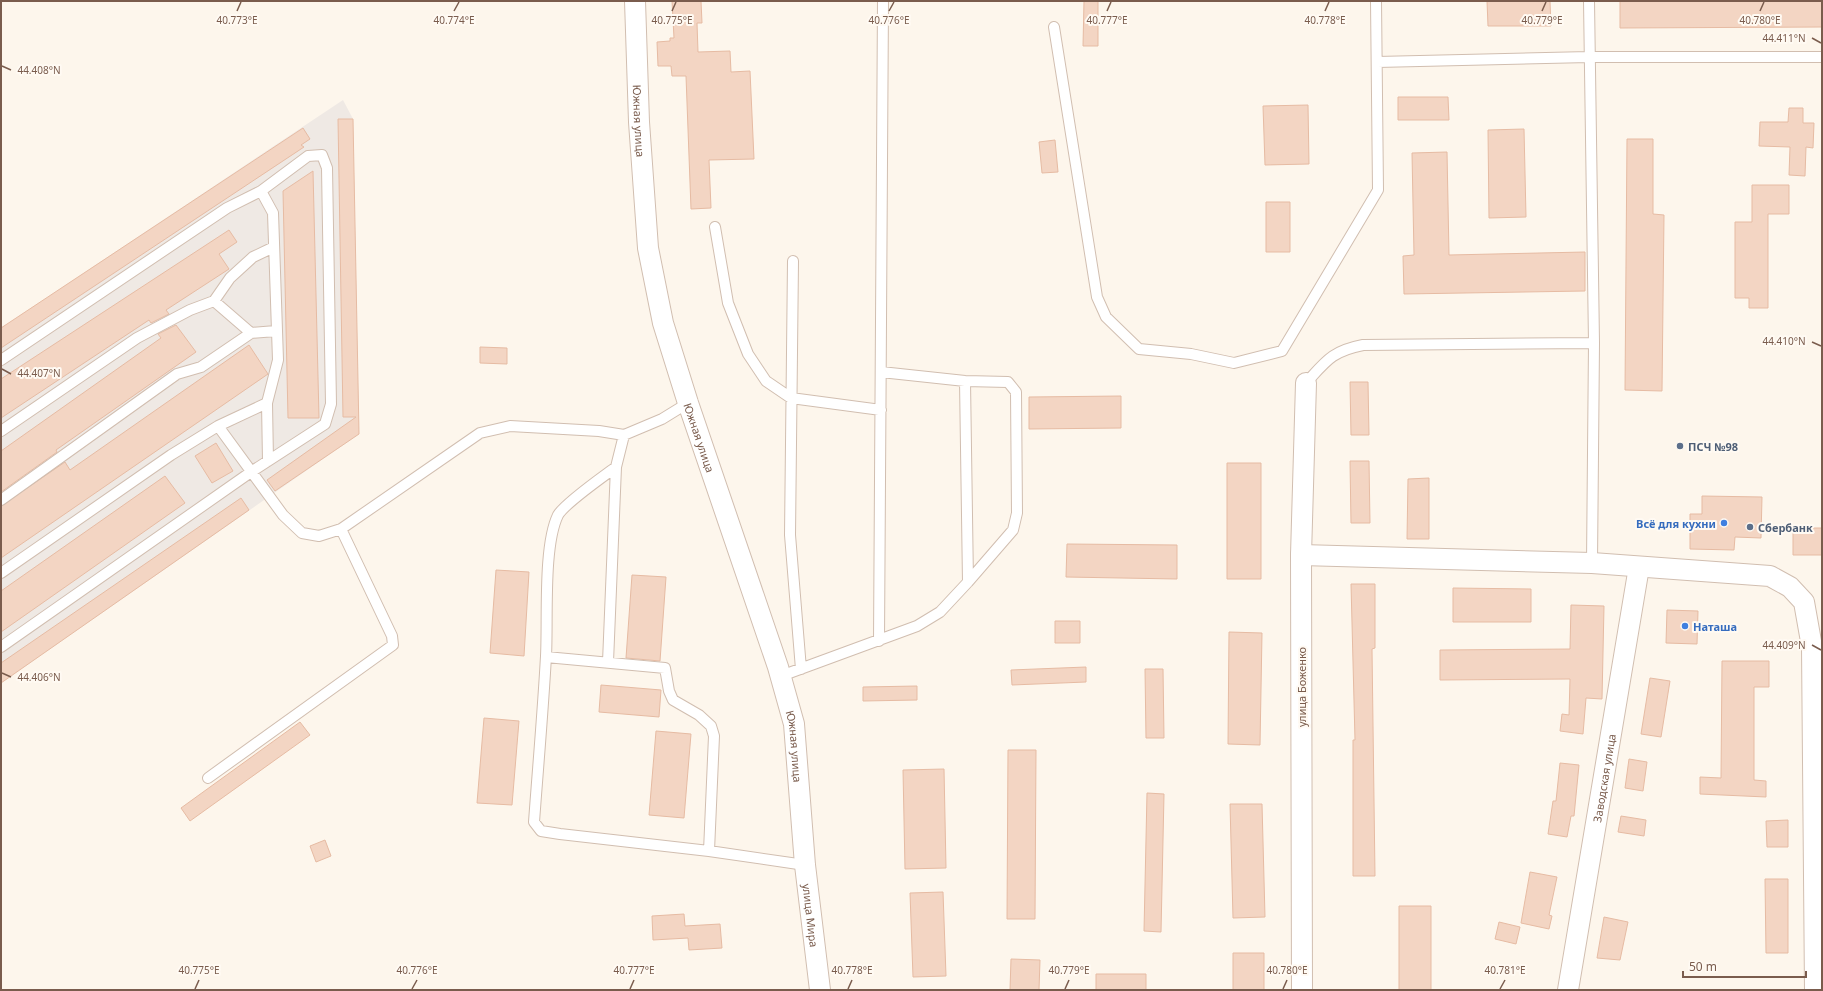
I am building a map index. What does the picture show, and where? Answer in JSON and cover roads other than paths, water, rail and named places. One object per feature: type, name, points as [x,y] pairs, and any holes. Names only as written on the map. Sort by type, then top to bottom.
[{"type":"street","name":"Южная улица","points":[[634,1],[639,122],[648,248],[663,323],[688,403],[781,676],[794,724],[805,866]]},
{"type":"street","name":"улица Боженко","points":[[1302,990],[1301,555],[1306,383]]},
{"type":"street","points":[[1301,555],[1592,563],[1639,566],[1770,576],[1790,587],[1804,602],[1817,647],[1815,990]]},
{"type":"street","name":"Заводская улица","points":[[1568,990],[1639,566]]},
{"type":"street","name":"улица Мира","points":[[805,866],[820,990]]},
{"type":"lane","points":[[879,641],[882,1]]},
{"type":"lane","points":[[1054,27],[1098,297],[1106,317],[1140,348],[1191,354],[1234,363],[1282,351],[1378,190],[1376,1]]},
{"type":"lane","points":[[1589,1],[1594,343],[1592,563]]},
{"type":"lane","points":[[1377,62],[1589,57],[1822,57]]},
{"type":"lane","points":[[1,360],[228,208],[261,191],[308,156],[322,155],[327,168],[332,404],[325,424],[251,472],[1,647]]},
{"type":"lane","points":[[261,191],[273,213],[278,360],[267,403],[268,461]]},
{"type":"lane","points":[[715,227],[728,303],[748,354],[766,382],[791,398],[881,410]]},
{"type":"lane","points":[[1,431],[137,338],[190,310],[214,301],[230,278],[253,257],[274,247]]},
{"type":"lane","points":[[793,261],[790,535],[801,668]]},
{"type":"lane","points":[[214,301],[251,333]]},
{"type":"lane","points":[[1,500],[177,374],[201,367],[251,333],[276,331]]},
{"type":"lane","points":[[1306,383],[1328,359],[1345,348],[1363,344],[1594,343]]},
{"type":"lane","points":[[781,676],[917,626],[940,612],[1013,530],[1017,513],[1016,392],[1008,382],[965,381],[881,372]]},
{"type":"lane","points":[[965,381],[968,582]]},
{"type":"lane","points":[[1,573],[171,455],[218,426],[267,403]]},
{"type":"lane","points":[[218,426],[283,515],[302,533],[319,536],[341,529],[480,433],[510,426],[599,431],[624,435],[662,419],[688,403]]},
{"type":"lane","points":[[608,662],[616,467],[624,435]]},
{"type":"lane","points":[[616,467],[589,487],[559,513],[553,527],[549,551],[546,657],[534,822],[541,831],[709,851],[805,866]]},
{"type":"lane","points":[[208,778],[393,645],[392,636],[341,529]]},
{"type":"lane","points":[[546,657],[665,668],[668,691],[673,700],[699,715],[711,726],[714,736],[709,851]]},
{"type":"place","name":"ПСЧ №98","points":[[1680,446]]},
{"type":"place","name":"Всё для кухни","points":[[1724,523]]},
{"type":"place","name":"Сбербанк","points":[[1750,527]]},
{"type":"place","name":"Наташа","points":[[1685,626]]}]
